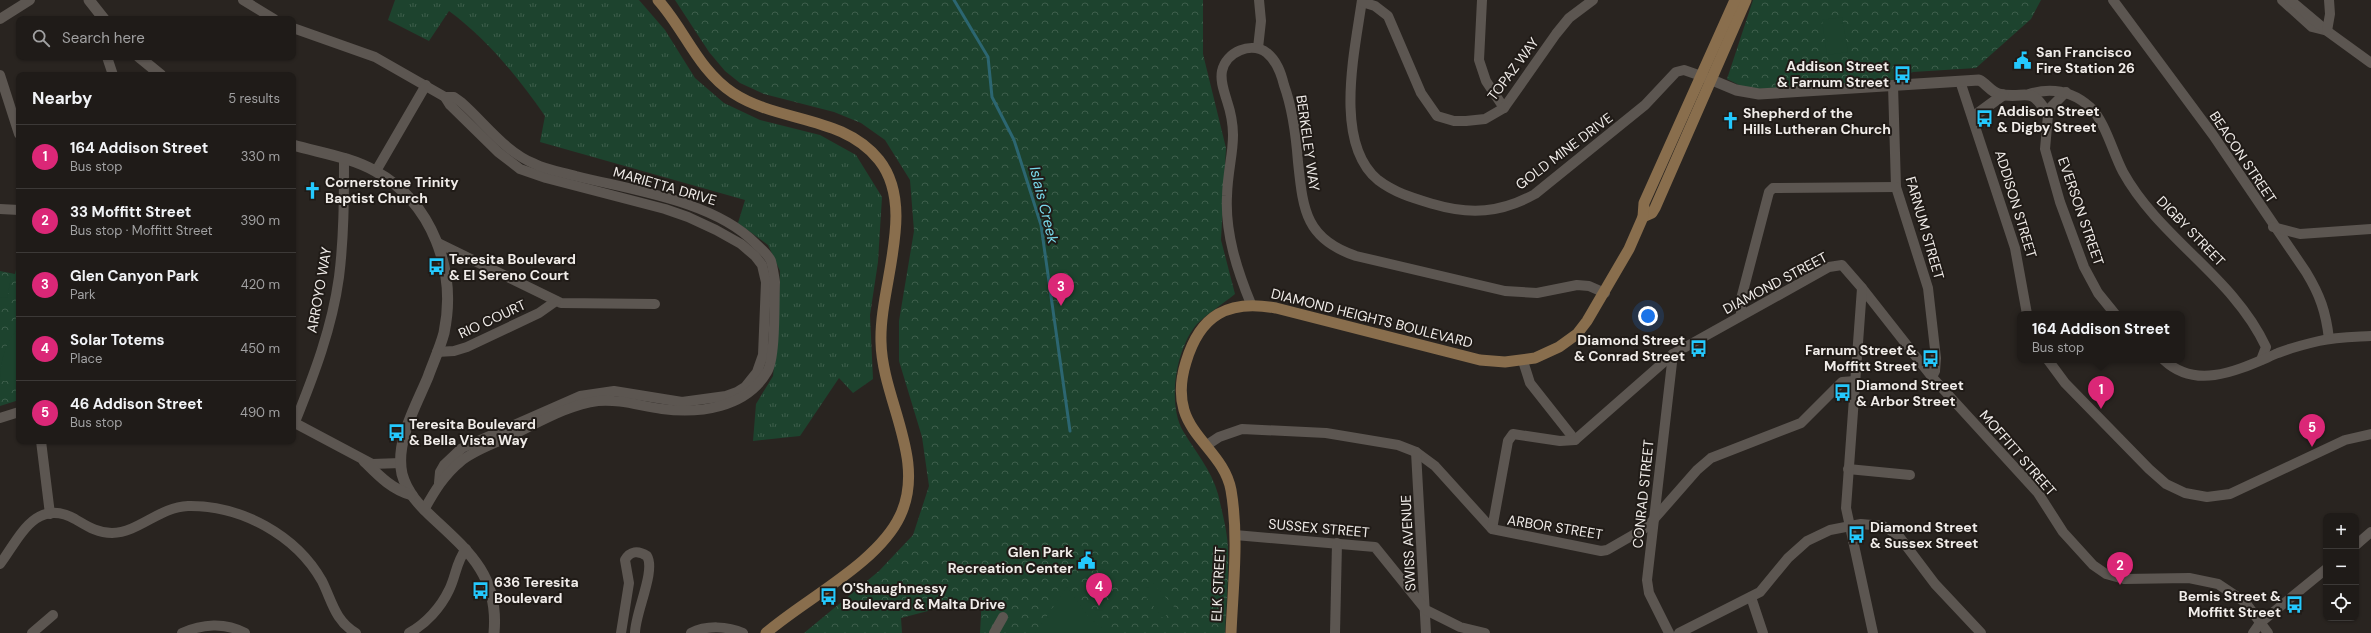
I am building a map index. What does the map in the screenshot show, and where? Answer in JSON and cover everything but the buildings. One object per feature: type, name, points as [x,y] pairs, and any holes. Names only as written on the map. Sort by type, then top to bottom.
[{"type":"main road","points":[[658,0],[673,18],[699,59],[727,88],[759,106],[833,128],[851,136],[868,148],[880,161],[890,178],[895,197],[896,216],[881,322],[881,341],[883,369],[907,461],[908,485],[905,504],[892,530],[880,544],[824,590],[766,633]]},
{"type":"main road","name":"DIAMOND HEIGHTS BOULEVARD","points":[[1235,536],[1228,479],[1219,461],[1188,421],[1181,399],[1182,378],[1190,350],[1199,332],[1214,317],[1231,308],[1251,304],[1276,308],[1467,358],[1492,362],[1523,361],[1547,353],[1577,334],[1605,293],[1643,217],[1644,203],[1735,0]]},
{"type":"main road","name":"DIAMOND HEIGHTS BOULEVARD","points":[[1643,217],[1652,213],[1655,208],[1746,0]]},
{"type":"main road","name":"ELK STREET","points":[[1231,633],[1235,536]]},
{"type":"street","points":[[0,19],[30,0]]},
{"type":"street","points":[[89,0],[102,16]]},
{"type":"street","points":[[243,0],[269,16]]},
{"type":"street","points":[[1251,304],[1236,264],[1228,228],[1227,195],[1233,153],[1234,128],[1221,79],[1226,62],[1233,55],[1249,48],[1258,48],[1260,0]]},
{"type":"street","points":[[1482,0],[1479,47],[1481,69],[1504,108]]},
{"type":"street","name":"TOPAZ WAY","points":[[1362,1],[1375,6],[1388,16],[1421,93],[1437,116],[1454,121],[1476,121],[1485,119],[1504,108],[1569,18],[1593,0]]},
{"type":"street","name":"BEACON STREET","points":[[2113,0],[2213,136],[2316,287],[2326,313],[2330,339]]},
{"type":"street","points":[[2282,0],[2312,27],[2327,31]]},
{"type":"street","points":[[2290,0],[2327,31],[2371,63]]},
{"type":"street","points":[[2327,31],[2330,14],[2329,0]]},
{"type":"street","name":"GOLD MINE DRIVE","points":[[1362,1],[1352,65],[1351,93],[1354,132],[1359,153],[1374,176],[1397,193],[1451,209],[1464,211],[1484,210],[1524,200],[1540,190],[1645,105],[1676,72],[1684,70],[1701,75]]},
{"type":"street","name":"MARIETTA DRIVE","points":[[296,29],[375,57],[445,97],[454,97],[505,145],[525,160],[549,169],[695,207],[725,220],[747,235],[770,260],[775,282],[771,362],[768,371],[754,383],[750,393],[727,404],[696,410],[676,411],[614,401],[582,405],[466,457],[439,482],[424,510]]},
{"type":"street","name":"BERKELEY WAY","points":[[1258,48],[1273,59],[1290,101],[1304,210],[1316,231],[1333,247],[1356,256],[1506,291],[1537,293],[1577,285],[1589,286],[1605,293]]},
{"type":"street","points":[[108,60],[112,72]]},
{"type":"street","points":[[143,60],[157,72]]},
{"type":"street","points":[[0,75],[16,125]]},
{"type":"street","points":[[1701,75],[1749,94],[1979,80],[1997,94],[2003,95]]},
{"type":"street","name":"ADDISON STREET","points":[[1960,81],[2015,248],[2026,311]]},
{"type":"street","name":"FARNUM STREET","points":[[1893,85],[1896,187],[1928,288],[1936,358],[1935,371],[1932,377]]},
{"type":"street","points":[[376,171],[426,86]]},
{"type":"street","name":"DIGBY STREET","points":[[2003,95],[2029,94],[2042,90],[2066,92],[2091,108],[2098,117],[2123,172],[2151,214],[2237,299],[2266,347]]},
{"type":"street","name":"EVERSON STREET","points":[[2066,92],[2051,107],[2048,115],[2045,149],[2060,202],[2084,267],[2098,293],[2113,311]]},
{"type":"street","points":[[2029,94],[2040,100],[2048,115]]},
{"type":"street","points":[[1973,117],[2003,95]]},
{"type":"street","points":[[296,146],[344,158],[376,171],[406,195],[419,210],[438,243],[448,284],[447,314],[437,352],[403,440],[401,463],[405,483],[412,495],[424,510],[466,549],[485,577],[492,595],[495,618],[494,633]]},
{"type":"street","name":"ARROYO WAY","points":[[296,417],[318,364],[335,299],[343,228],[344,158]]},
{"type":"street","points":[[1741,316],[1741,299],[1769,192],[1773,188],[1896,187]]},
{"type":"street","points":[[0,209],[16,210]]},
{"type":"street","points":[[2274,227],[2300,234],[2371,229]]},
{"type":"street","points":[[438,243],[556,301],[655,304]]},
{"type":"street","name":"DIAMOND STREET","points":[[1575,440],[1673,354],[1834,266],[1845,267],[1862,288]]},
{"type":"street","points":[[1862,288],[1846,508],[1873,633]]},
{"type":"street","name":"MOFFITT STREET","points":[[1862,288],[1932,377],[2038,493],[2063,532],[2099,570],[2124,579],[2189,578],[2218,584],[2245,602],[2268,633]]},
{"type":"street","name":"RIO COURT","points":[[437,352],[454,351],[467,347],[540,313],[556,301]]},
{"type":"street","points":[[2168,363],[2184,374],[2198,376],[2232,372],[2280,352],[2330,339],[2371,336]]},
{"type":"street","points":[[2261,360],[2266,347],[2280,352]]},
{"type":"street","name":"CONRAD STREET","points":[[1669,633],[1647,587],[1653,520],[1673,354]]},
{"type":"street","points":[[1523,361],[1530,383],[1575,440]]},
{"type":"street","points":[[2050,363],[2065,383],[2149,469],[2166,484],[2185,494],[2207,497],[2230,494],[2345,440],[2371,434]]},
{"type":"street","name":"ARBOR STREET","points":[[1207,445],[1230,431],[1242,429],[1326,433],[1398,445],[1416,452],[1435,466],[1492,529],[1601,551],[1607,550],[1640,532],[1653,520],[1697,470],[1711,458],[1801,423],[1842,382],[1855,381]]},
{"type":"street","points":[[0,418],[16,413]]},
{"type":"street","points":[[296,423],[364,461],[376,465],[401,463]]},
{"type":"street","points":[[1492,529],[1509,437],[1518,433],[1560,440],[1575,440]]},
{"type":"street","points":[[41,444],[50,514]]},
{"type":"street","name":"SWISS AVENUE","points":[[1416,452],[1426,610],[1426,633]]},
{"type":"street","points":[[364,461],[389,485],[400,492],[412,495]]},
{"type":"street","points":[[1848,469],[1910,475]]},
{"type":"street","points":[[0,564],[28,524],[35,519],[50,514],[66,515],[85,526],[110,533],[123,532],[160,512],[188,506],[216,510],[246,518],[284,538],[308,559],[323,584],[340,620],[356,633]]},
{"type":"street","points":[[1679,633],[1751,597],[1768,585],[1798,548],[1818,535],[1849,526],[1874,524],[1883,526],[1898,535],[1934,584],[1981,633]]},
{"type":"street","points":[[2359,542],[2371,532]]},
{"type":"street","name":"SUSSEX STREET","points":[[1235,536],[1375,547],[1426,610],[1460,627],[1485,633]]},
{"type":"street","points":[[1335,633],[1337,543]]},
{"type":"street","points":[[409,633],[421,626],[443,601],[449,590],[457,564],[466,549]]},
{"type":"street","points":[[621,633],[629,584],[625,560],[632,553],[637,551],[647,556],[650,565],[637,614],[635,633]]},
{"type":"street","points":[[2253,633],[2260,623],[2323,571]]},
{"type":"street","points":[[1751,597],[1763,633]]},
{"type":"street","points":[[32,633],[53,615]]},
{"type":"street","points":[[994,633],[1003,617]]},
{"type":"street","points":[[182,633],[201,626],[214,625],[228,627],[244,633]]},
{"type":"street","points":[[691,633],[707,628],[719,627],[743,633]]},
{"type":"green space","points":[[395,0],[639,0],[665,30],[695,78],[724,103],[760,120],[820,135],[856,155],[882,197],[878,262],[870,315],[873,379],[853,393],[839,378],[800,436],[753,441],[756,404],[773,376],[778,327],[780,271],[768,245],[738,223],[745,200],[540,142],[545,116],[513,73],[477,34],[449,11],[429,41],[388,20]]},
{"type":"green space","points":[[675,0],[1203,0],[1203,54],[1226,148],[1221,240],[1235,294],[1201,320],[1190,334],[1179,361],[1176,376],[1175,406],[1183,431],[1203,461],[1218,494],[1228,544],[1228,582],[1225,633],[980,633],[982,597],[901,618],[902,633],[804,633],[879,571],[913,535],[929,486],[922,437],[899,361],[899,321],[914,231],[910,180],[885,140],[861,123],[834,112],[764,94],[740,83],[725,71],[709,52]]},
{"type":"green space","points":[[1753,0],[2041,0],[2031,19],[1976,68],[1913,72],[1891,81],[1758,89],[1741,86],[1727,79]]},
{"type":"green space","points":[[1842,17],[1848,52],[1827,55],[1822,20]]},
{"type":"green space","points":[[16,270],[16,401],[0,406],[0,271],[15,274]]},
{"type":"green space","points":[[0,275],[11,278],[7,298],[0,297]]},
{"type":"green space","points":[[16,332],[16,381],[0,381],[4,353],[10,339]]},
{"type":"green space","points":[[1153,583],[1175,608],[1163,618],[1142,592]]},
{"type":"green space","points":[[1067,587],[1088,616],[1108,633],[1035,633]]},
{"type":"waterway","name":"Islais Creek","points":[[954,0],[988,57],[992,97],[1014,140],[1041,225],[1070,431]]},
{"type":"place","name":"San Francisco Fire Station 26","points":[[2023,60]]},
{"type":"place","name":"Addison Street & Farnum Street","points":[[1902,74]]},
{"type":"place","name":"Addison Street & Digby Street","points":[[1984,119]]},
{"type":"place","name":"Shepherd of the Hills Lutheran Church","points":[[1730,121]]},
{"type":"place","name":"Cornerstone Trinity Baptist Church","points":[[312,190]]},
{"type":"place","name":"Teresita Boulevard & El Sereno Court","points":[[436,267]]},
{"type":"place","name":"Glen Canyon Park","points":[[1061,306]]},
{"type":"place","name":"Diamond Street & Conrad Street","points":[[1698,348]]},
{"type":"place","name":"Farnum Street & Moffitt Street","points":[[1930,358]]},
{"type":"place","name":"Diamond Street & Arbor Street","points":[[1843,393]]},
{"type":"place","name":"164 Addison Street","points":[[2101,409]]},
{"type":"place","name":"Teresita Boulevard & Bella Vista Way","points":[[396,432]]},
{"type":"place","name":"46 Addison Street","points":[[2312,447]]},
{"type":"place","name":"Diamond Street & Sussex Street","points":[[1857,535]]},
{"type":"place","name":"Glen Park Recreation Center","points":[[1086,560]]},
{"type":"place","name":"33 Moffitt Street","points":[[2120,585]]},
{"type":"place","name":"636 Teresita Boulevard","points":[[481,590]]},
{"type":"place","name":"O'Shaughnessy Boulevard & Malta Drive","points":[[829,596]]},
{"type":"place","name":"Bemis Street & Moffitt Street","points":[[2294,604]]},
{"type":"place","name":"Solar Totems","points":[[1099,606]]}]
